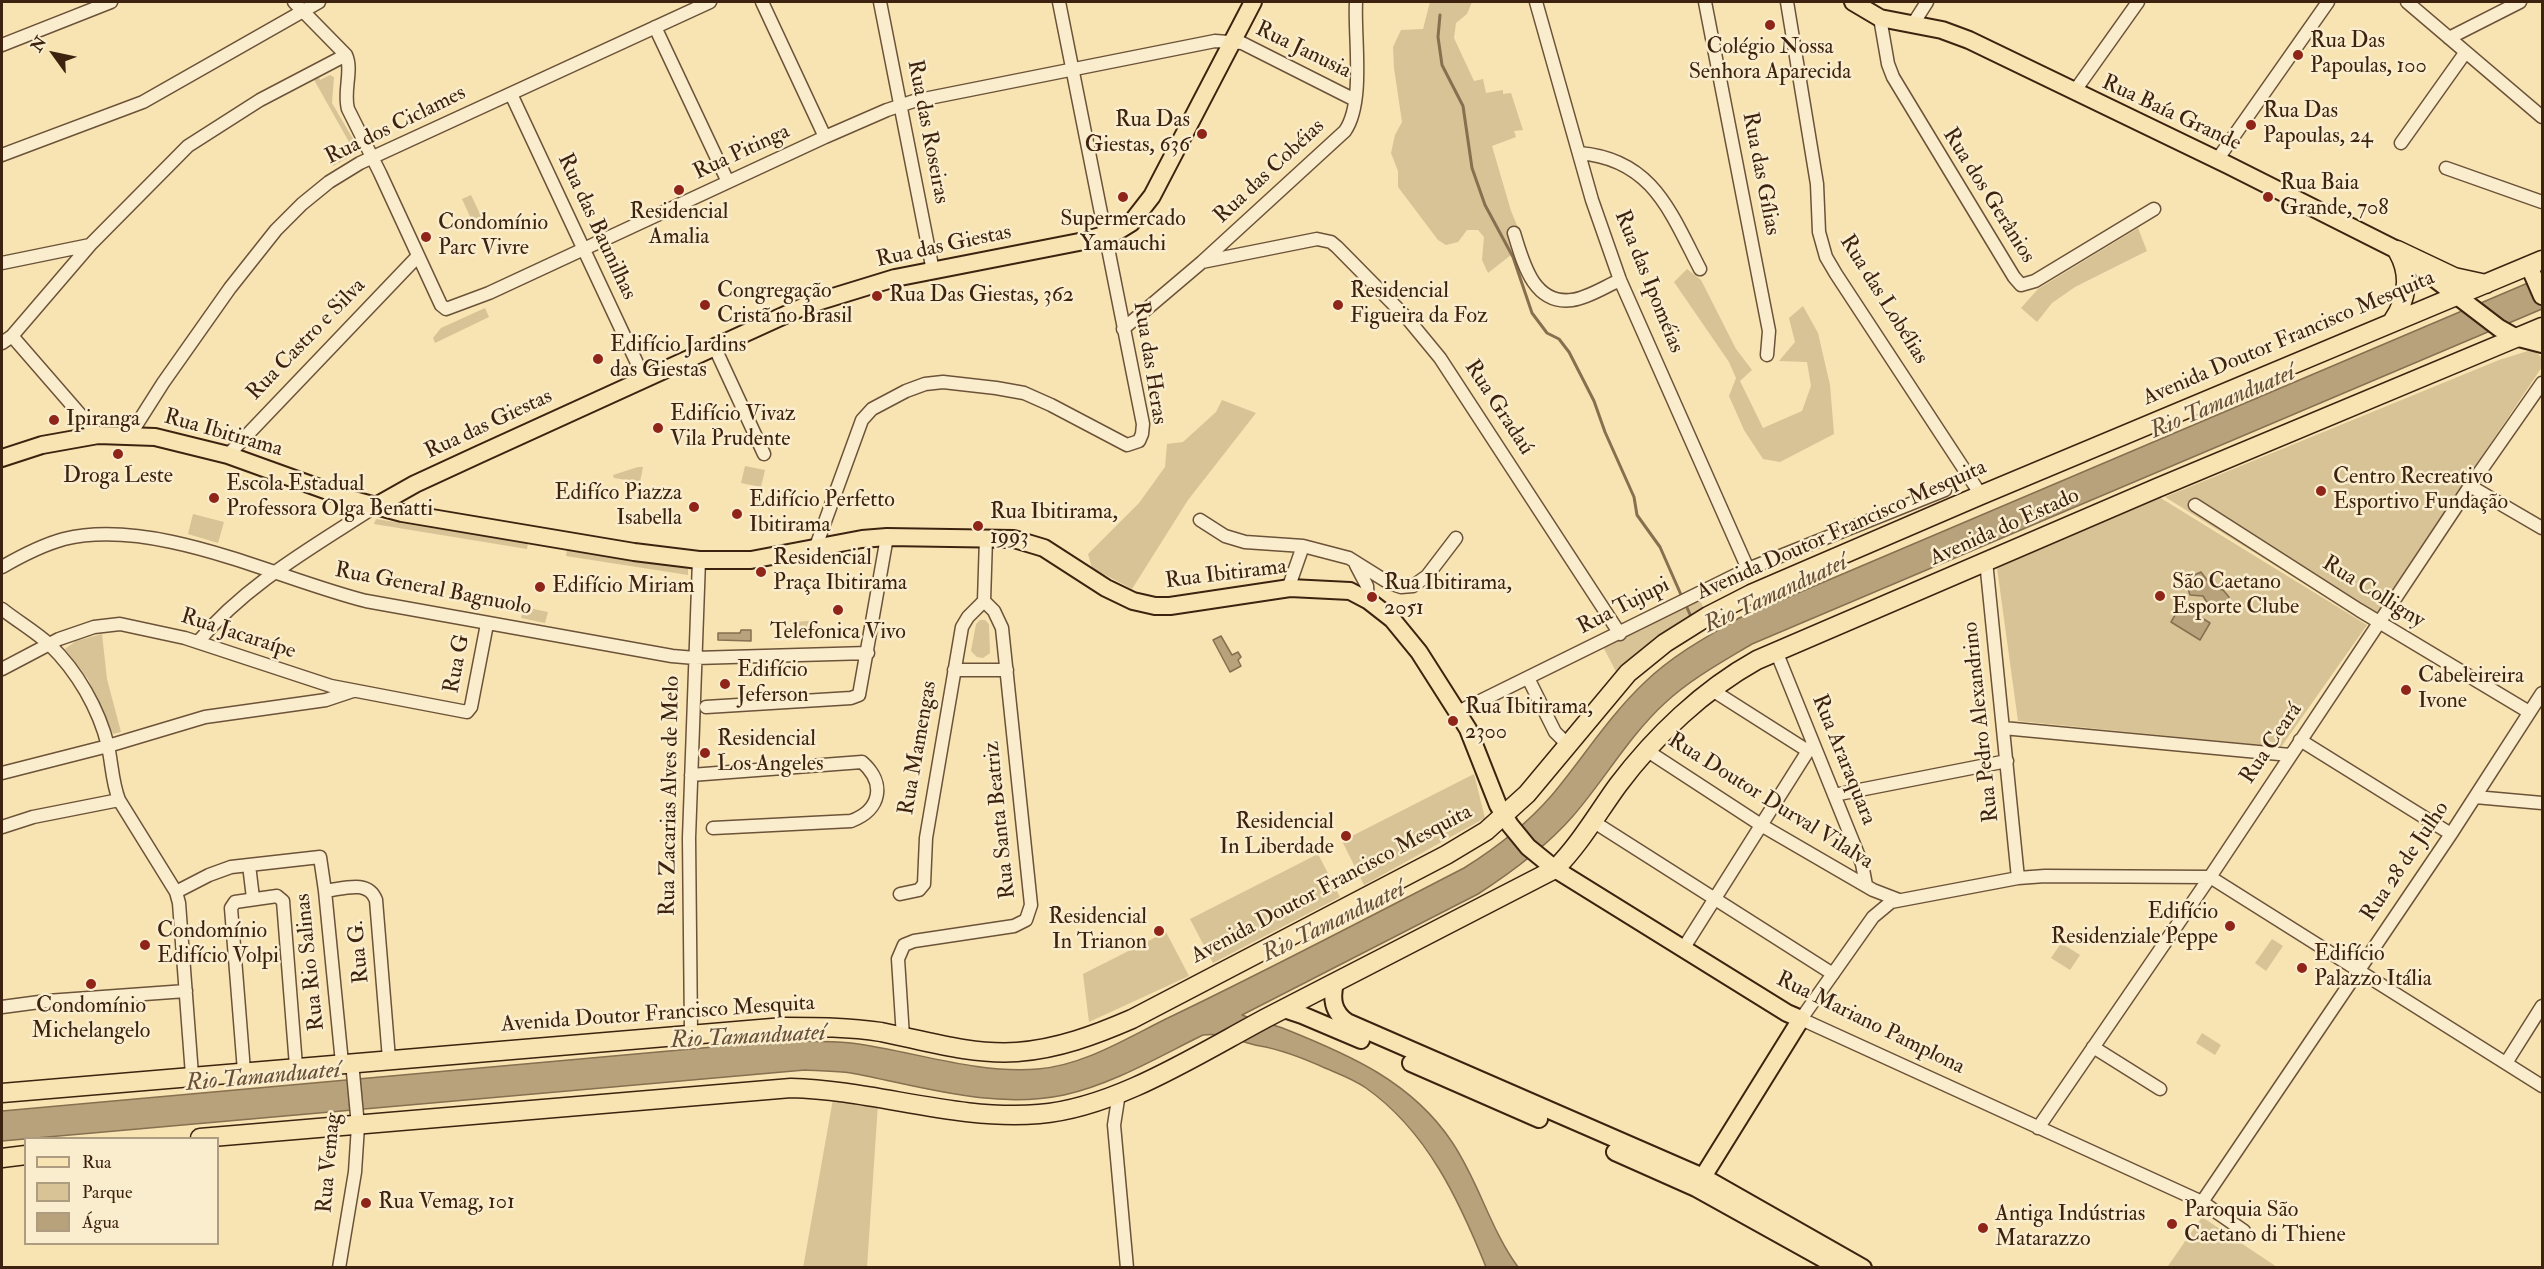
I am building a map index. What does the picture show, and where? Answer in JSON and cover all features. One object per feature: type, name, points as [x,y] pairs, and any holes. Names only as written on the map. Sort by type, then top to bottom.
[{"type":"highway","points":[[2398,251],[2454,277],[2486,284]]},
{"type":"highway","points":[[2392,322],[2400,309],[2406,289],[2407,270],[2398,251]]},
{"type":"highway","name":"Avenida Doutor Francisco Mesquita","points":[[2,1093],[296,1066],[349,1066],[389,1059],[691,1033],[823,1027],[903,1036],[967,1050],[1017,1052],[1047,1048],[1106,1030],[1446,855],[1507,820],[1628,673],[1665,643],[1708,616],[1751,594],[1981,495],[2392,322],[2464,300],[2486,284],[2536,268]]},
{"type":"highway","name":"Avenida do Estado","points":[[1549,865],[1594,822],[1617,787],[1646,750],[1712,690],[1744,667],[1776,651],[2507,333],[2542,327]]},
{"type":"highway","points":[[208,1137],[358,1119],[791,1088],[856,1092],[985,1114],[1041,1114],[1096,1102],[1185,1061],[1549,865]]},
{"type":"highway","points":[[2,1158],[24,1155]]},
{"type":"main road","name":"Rua das Giestas","points":[[376,506],[415,484],[714,345],[807,305],[895,279],[1119,231],[1131,223],[1152,196],[1253,2]]},
{"type":"main road","name":"Rua Baía Grande","points":[[1853,2],[1880,18],[1942,30],[1969,40],[2398,251],[2507,333]]},
{"type":"main road","points":[[2536,268],[2542,296]]},
{"type":"main road","points":[[2507,333],[2542,344]]},
{"type":"main road","name":"Rua Ibitirama","points":[[2,458],[42,445],[99,435],[155,437],[228,455],[402,513],[699,560],[751,560],[862,539],[887,537],[1014,539],[1033,543],[1061,557],[1106,588],[1133,601],[1155,606],[1170,606],[1288,589],[1350,591],[1385,612],[1406,633],[1458,712],[1472,739],[1496,802],[1507,820]]},
{"type":"main road","name":"Rua Mariano Pamplona","points":[[1507,820],[1528,847],[1549,865],[1786,1013],[1801,1019]]},
{"type":"main road","points":[[1335,982],[1333,996],[1335,1010],[1347,1022],[1700,1183],[1863,1268]]},
{"type":"main road","points":[[1276,1013],[1319,1022],[1700,1183],[1840,1268]]},
{"type":"main road","points":[[1700,1183],[1801,1019]]},
{"type":"street","points":[[2,45],[111,2]]},
{"type":"street","points":[[2,155],[143,102],[298,6],[319,2]]},
{"type":"street","name":"Rua dos Ciclames","points":[[130,435],[211,315],[276,230],[302,204],[329,182],[373,157],[710,2]]},
{"type":"street","points":[[762,2],[825,138]]},
{"type":"street","name":"Rua das Roseiras","points":[[880,2],[933,271]]},
{"type":"street","name":"Rua das Heras","points":[[815,549],[862,420],[872,409],[916,387],[943,382],[1024,393],[1127,445],[1139,441],[1143,424],[1059,2]]},
{"type":"street","name":"Rua das Cobéias","points":[[1123,329],[1202,262],[1350,123],[1355,100],[1356,2]]},
{"type":"street","name":"Rua das Ipoméias","points":[[1536,2],[1579,153],[1620,280],[1748,569]]},
{"type":"street","name":"Rua das Gílias","points":[[1705,2],[1768,331],[1767,355]]},
{"type":"street","name":"Rua das Lobélias","points":[[1787,2],[1816,175],[1819,232],[1824,251],[1836,274],[1981,495]]},
{"type":"street","points":[[1913,24],[1927,2]]},
{"type":"street","points":[[2074,92],[2138,2]]},
{"type":"street","points":[[2217,160],[2328,2]]},
{"type":"street","points":[[2407,2],[2542,117]]},
{"type":"street","points":[[2449,38],[2520,2]]},
{"type":"street","points":[[99,435],[7,340],[90,245],[188,146],[260,100],[346,55],[298,6]]},
{"type":"street","name":"Rua dos Gerânios","points":[[1880,18],[1888,64],[1893,77],[2013,277],[2021,285],[2035,281],[2154,208]]},
{"type":"street","points":[[655,27],[728,182]]},
{"type":"street","name":"Rua Pitinga","points":[[346,55],[349,67],[345,98],[348,109],[373,157],[441,305],[447,309],[489,293],[900,104],[1072,69],[1215,42],[1232,41]]},
{"type":"street","name":"Rua Janusia","points":[[1232,41],[1263,52],[1355,100]]},
{"type":"street","points":[[2402,143],[2465,53]]},
{"type":"street","name":"Rua das Baunilhas","points":[[511,94],[644,378]]},
{"type":"street","points":[[1579,153],[1602,156],[1616,161],[1648,181],[1660,196],[1700,269]]},
{"type":"street","points":[[2445,168],[2542,202]]},
{"type":"street","points":[[1514,233],[1532,282],[1552,297],[1573,300],[1620,280]]},
{"type":"street","name":"Rua Gradaú","points":[[1202,262],[1317,239],[1331,242],[1337,247],[1407,318],[1440,358],[1620,634]]},
{"type":"street","points":[[2,263],[90,245]]},
{"type":"street","name":"Rua Castro e Silva","points":[[228,455],[418,255]]},
{"type":"street","points":[[714,345],[764,454]]},
{"type":"street","name":"Rua Ceará","points":[[2038,1128],[2210,877],[2470,486],[2542,383]]},
{"type":"street","points":[[2470,486],[2542,528]]},
{"type":"street","name":"Rua Tujupi","points":[[1458,712],[1748,569],[1944,490]]},
{"type":"street","name":"Rua Colligny","points":[[2196,505],[2379,622],[2529,712]]},
{"type":"street","points":[[198,642],[224,614],[273,573],[376,506]]},
{"type":"street","points":[[1200,520],[1225,536],[1245,542],[1303,546],[1349,558],[1389,583],[1408,587],[1428,576],[1456,538]]},
{"type":"street","name":"Rua General Bagnuolo","points":[[2,567],[30,552],[63,539],[121,533],[202,550],[325,591],[366,601],[646,652],[695,658],[868,652]]},
{"type":"street","points":[[706,707],[855,697],[861,692],[887,537]]},
{"type":"street","points":[[984,601],[986,538]]},
{"type":"street","points":[[1288,589],[1303,546]]},
{"type":"street","points":[[1349,558],[1364,577],[1368,600]]},
{"type":"street","name":"Rua Zacarias Alves de Melo","points":[[691,1033],[688,897],[699,560]]},
{"type":"street","name":"Rua Pedro Alexandrino","points":[[1986,561],[2018,878]]},
{"type":"street","name":"Rua Santa Beatriz","points":[[903,1036],[898,959],[904,945],[914,941],[1014,926],[1026,920],[1031,905],[1002,628],[994,611],[984,601]]},
{"type":"street","name":"Rua Mamengas","points":[[900,894],[919,890],[924,884],[926,838],[954,670],[965,621],[984,601]]},
{"type":"street","points":[[2,609],[49,644],[73,671],[84,690],[108,746],[113,780],[119,800],[176,892],[179,903],[192,1075]]},
{"type":"street","name":"Rua Jacaraípe","points":[[2,669],[49,644],[94,627],[114,624],[198,642],[331,686],[469,711]]},
{"type":"street","name":"Rua G","points":[[469,711],[487,624]]},
{"type":"street","name":"Rua Araraquara","points":[[1776,651],[1810,747],[1834,795],[1869,887]]},
{"type":"street","points":[[954,670],[1007,670]]},
{"type":"street","points":[[1528,678],[1555,732],[1568,745]]},
{"type":"street","points":[[1683,948],[1810,747],[1712,690]]},
{"type":"street","points":[[2,773],[108,746],[214,715],[326,700],[353,691]]},
{"type":"street","name":"Rua 28 de Julho","points":[[2202,1202],[2451,834],[2542,693]]},
{"type":"street","points":[[2003,728],[2290,754]]},
{"type":"street","points":[[2300,740],[2451,834]]},
{"type":"street","name":"Rua Doutor Durval Vilalva","points":[[1646,750],[1761,825],[1869,887],[1899,900]]},
{"type":"street","points":[[691,775],[862,762],[874,781],[878,797],[874,807],[862,817],[851,821],[713,828]]},
{"type":"street","points":[[1834,795],[2007,762]]},
{"type":"street","points":[[2478,793],[2542,803]]},
{"type":"street","points":[[2,827],[33,817],[119,800]]},
{"type":"street","points":[[1594,822],[1833,974]]},
{"type":"street","name":"Rua Rio Salinas","points":[[249,865],[319,857],[349,1066]]},
{"type":"street","points":[[176,892],[221,870],[249,865],[254,898]]},
{"type":"street","points":[[1801,1019],[1880,909],[1891,902],[2018,878],[2045,876],[2210,877],[2360,969],[2542,1086]]},
{"type":"street","name":"Rua G.","points":[[325,891],[363,887],[371,891],[376,900],[389,1059]]},
{"type":"street","name":"Rua Doutor Durval Vilalva","points":[[1869,887],[1880,909]]},
{"type":"street","points":[[244,1071],[231,908],[236,902],[254,898],[279,896],[283,901],[296,1066]]},
{"type":"street","points":[[2,1007],[47,1001],[186,991]]},
{"type":"street","points":[[2506,1063],[2542,1006]]},
{"type":"street","name":"Rua Mariano Pamplona","points":[[1801,1019],[2202,1202],[2244,1231]]},
{"type":"street","points":[[2093,1047],[2160,1089]]},
{"type":"street","name":"Rua Vemag","points":[[339,1268],[354,1172],[358,1119],[349,1066]]},
{"type":"street","points":[[1119,1093],[1114,1125],[1127,1268]]},
{"type":"street","points":[[1096,1102],[1114,1125]]},
{"type":"green space","points":[[1430,2],[1472,2],[1467,14],[1456,23],[1454,38],[1474,81],[1483,79],[1486,93],[1503,90],[1503,94],[1511,93],[1523,130],[1514,131],[1516,137],[1492,146],[1511,211],[1525,244],[1488,273],[1482,260],[1484,237],[1478,230],[1467,230],[1458,242],[1446,245],[1438,240],[1398,187],[1398,171],[1391,153],[1395,135],[1402,122],[1393,47],[1401,30],[1423,29]]},
{"type":"green space","points":[[318,75],[320,80],[330,75],[334,77],[332,103],[360,151],[333,166],[327,155],[349,142],[313,78]]},
{"type":"green space","points":[[471,195],[481,216],[472,221],[462,199]]},
{"type":"green space","points":[[2138,228],[2147,251],[2075,287],[2052,303],[2037,322],[2021,308],[2038,289]]},
{"type":"green space","points":[[1687,269],[1701,280],[1736,349],[1752,370],[1740,381],[1763,428],[1802,411],[1811,386],[1807,362],[1779,361],[1795,342],[1789,318],[1803,306],[1818,333],[1830,385],[1834,434],[1780,462],[1763,459],[1744,430],[1729,396],[1736,378],[1729,362],[1674,282]]},
{"type":"green space","points":[[485,308],[489,317],[435,343],[433,338],[441,328]]},
{"type":"green space","name":"Centro Recreativo Esportivo Fundação","points":[[2531,350],[2540,356],[2542,367],[2369,624],[2165,497],[2499,360]]},
{"type":"green space","points":[[1222,400],[1256,413],[1188,500],[1132,589],[1092,568],[1088,554],[1139,503],[1165,467],[1167,444],[1183,442],[1216,412]]},
{"type":"green space","points":[[745,466],[765,470],[761,487],[741,483]]},
{"type":"green space","points":[[643,467],[640,482],[614,478],[613,475]]},
{"type":"green space","name":"São Caetano Esporte Clube","points":[[2159,497],[2367,625],[2281,747],[2018,721],[1997,568]]},
{"type":"green space","points":[[193,514],[224,522],[218,543],[188,534]]},
{"type":"green space","points":[[376,519],[528,543],[527,549],[374,524]]},
{"type":"green space","points":[[567,549],[688,568],[688,575],[566,556]]},
{"type":"green space","points":[[1696,593],[1708,616],[1621,681],[1601,643]]},
{"type":"green space","points":[[524,607],[548,612],[545,623],[521,618]]},
{"type":"green space","points":[[819,620],[820,637],[796,638],[795,622]]},
{"type":"green space","points":[[980,620],[985,620],[989,624],[990,653],[983,658],[977,657],[971,651],[976,624]]},
{"type":"green space","points":[[102,634],[107,679],[121,732],[113,734],[88,679],[65,649],[76,641]]},
{"type":"green space","points":[[1474,774],[1485,818],[1364,885],[1342,841]]},
{"type":"green space","points":[[1318,854],[1340,897],[1213,963],[1190,919]]},
{"type":"green space","points":[[1166,932],[1189,976],[1089,1022],[1083,974]]},
{"type":"green space","points":[[2272,939],[2283,946],[2266,971],[2255,963]]},
{"type":"green space","points":[[2061,943],[2080,955],[2070,970],[2051,958]]},
{"type":"green space","points":[[2202,1033],[2221,1045],[2215,1055],[2196,1043]]},
{"type":"green space","points":[[833,1099],[878,1104],[867,1267],[803,1268]]},
{"type":"green space","points":[[2202,1217],[2277,1267],[2170,1268],[2168,1266]]},
{"type":"water","name":"Rio Tamanduateí","points":[[2542,277],[2542,309],[1752,644],[1718,664],[1665,703],[1640,729],[1573,816],[1540,849],[1516,868],[1478,894],[1242,1015],[1285,1029],[1356,1060],[1399,1087],[1418,1103],[1452,1142],[1470,1173],[1500,1237],[1518,1267],[1486,1267],[1439,1168],[1407,1125],[1388,1105],[1366,1088],[1293,1055],[1211,1034],[1203,1035],[1100,1084],[1064,1095],[1037,1099],[984,1098],[930,1090],[851,1073],[805,1070],[47,1137],[24,1137],[24,1139],[2,1141],[2,1111],[769,1042],[851,1043],[967,1065],[1014,1070],[1038,1069],[1073,1062],[1107,1048],[1245,980],[1476,860],[1511,835],[1542,806],[1620,709],[1645,682],[1678,655],[1739,618]]},
{"type":"water","points":[[2201,572],[2213,588],[2223,590],[2229,597],[2225,606],[2205,609],[2208,604],[2203,596],[2190,595],[2187,586],[2190,577]]},
{"type":"water","points":[[2181,605],[2210,623],[2200,640],[2171,622]]},
{"type":"water","points":[[741,630],[751,630],[751,641],[718,640],[718,633],[740,633]]},
{"type":"water","points":[[1221,636],[1232,655],[1238,652],[1241,657],[1238,660],[1241,666],[1230,672],[1213,640]]},
{"type":"waterway","points":[[1440,15],[1438,37],[1442,65],[1463,106],[1472,168],[1485,205],[1513,257],[1532,313],[1547,333],[1559,339],[1569,352],[1594,401],[1634,497],[1637,515],[1660,547],[1682,597]]},
{"type":"waterway","points":[[1685,603],[1692,619]]},
{"type":"place","name":"Colégio Nossa Senhora Aparecida","points":[[1770,25]]},
{"type":"place","name":"Rua Das Papoulas, 100","points":[[2298,55]]},
{"type":"place","name":"Rua Das Papoulas, 24","points":[[2251,125]]},
{"type":"place","name":"Rua Das Giestas, 636","points":[[1202,134]]},
{"type":"place","name":"Residencial Amalia","points":[[679,190]]},
{"type":"place","name":"Supermercado Yamauchi","points":[[1123,197]]},
{"type":"place","name":"Rua Baia Grande, 708","points":[[2268,197]]},
{"type":"place","name":"Condomínio Parc Vivre","points":[[426,237]]},
{"type":"place","name":"Rua Das Giestas, 362","points":[[877,296]]},
{"type":"place","name":"Congregação Cristã no Brasil","points":[[705,305]]},
{"type":"place","name":"Residencial Figueira da Foz","points":[[1338,305]]},
{"type":"place","name":"Edifício Jardins das Giestas","points":[[598,359]]},
{"type":"place","name":"Ipiranga","points":[[54,420]]},
{"type":"place","name":"Edifício Vivaz Vila Prudente","points":[[658,428]]},
{"type":"place","name":"Droga Leste","points":[[118,454]]},
{"type":"place","name":"Centro Recreativo Esportivo Fundação","points":[[2321,491]]},
{"type":"place","name":"Escola Estadual Professora Olga Benatti","points":[[214,498]]},
{"type":"place","name":"Edifíco Piazza Isabella","points":[[694,507]]},
{"type":"place","name":"Edifício Perfetto Ibitirama","points":[[737,514]]},
{"type":"place","name":"Rua Ibitirama, 1993","points":[[978,526]]},
{"type":"place","name":"Residencial Praça Ibitirama","points":[[761,572]]},
{"type":"place","name":"Edifício Miriam","points":[[540,587]]},
{"type":"place","name":"São Caetano Esporte Clube","points":[[2160,596]]},
{"type":"place","name":"Rua Ibitirama, 2051","points":[[1372,597]]},
{"type":"place","name":"Telefonica Vivo","points":[[838,610]]},
{"type":"place","name":"Edifício Jeferson","points":[[725,684]]},
{"type":"place","name":"Cabeleireira Ivone","points":[[2406,690]]},
{"type":"place","name":"Rua Ibitirama, 2300","points":[[1453,721]]},
{"type":"place","name":"Residencial Los Angeles","points":[[705,753]]},
{"type":"place","name":"Residencial In Liberdade","points":[[1346,836]]},
{"type":"place","name":"Edifício Residenziale Peppe","points":[[2230,926]]},
{"type":"place","name":"Residencial In Trianon","points":[[1159,931]]},
{"type":"place","name":"Condomínio Edifício Volpi","points":[[145,945]]},
{"type":"place","name":"Edifício Palazzo Itália","points":[[2302,968]]},
{"type":"place","name":"Condomínio Michelangelo","points":[[91,984]]},
{"type":"place","name":"Rua Vemag, 101","points":[[366,1203]]},
{"type":"place","name":"Paroquia São Caetano di Thiene","points":[[2172,1224]]},
{"type":"place","name":"Antiga Indústrias Matarazzo","points":[[1983,1228]]}]
